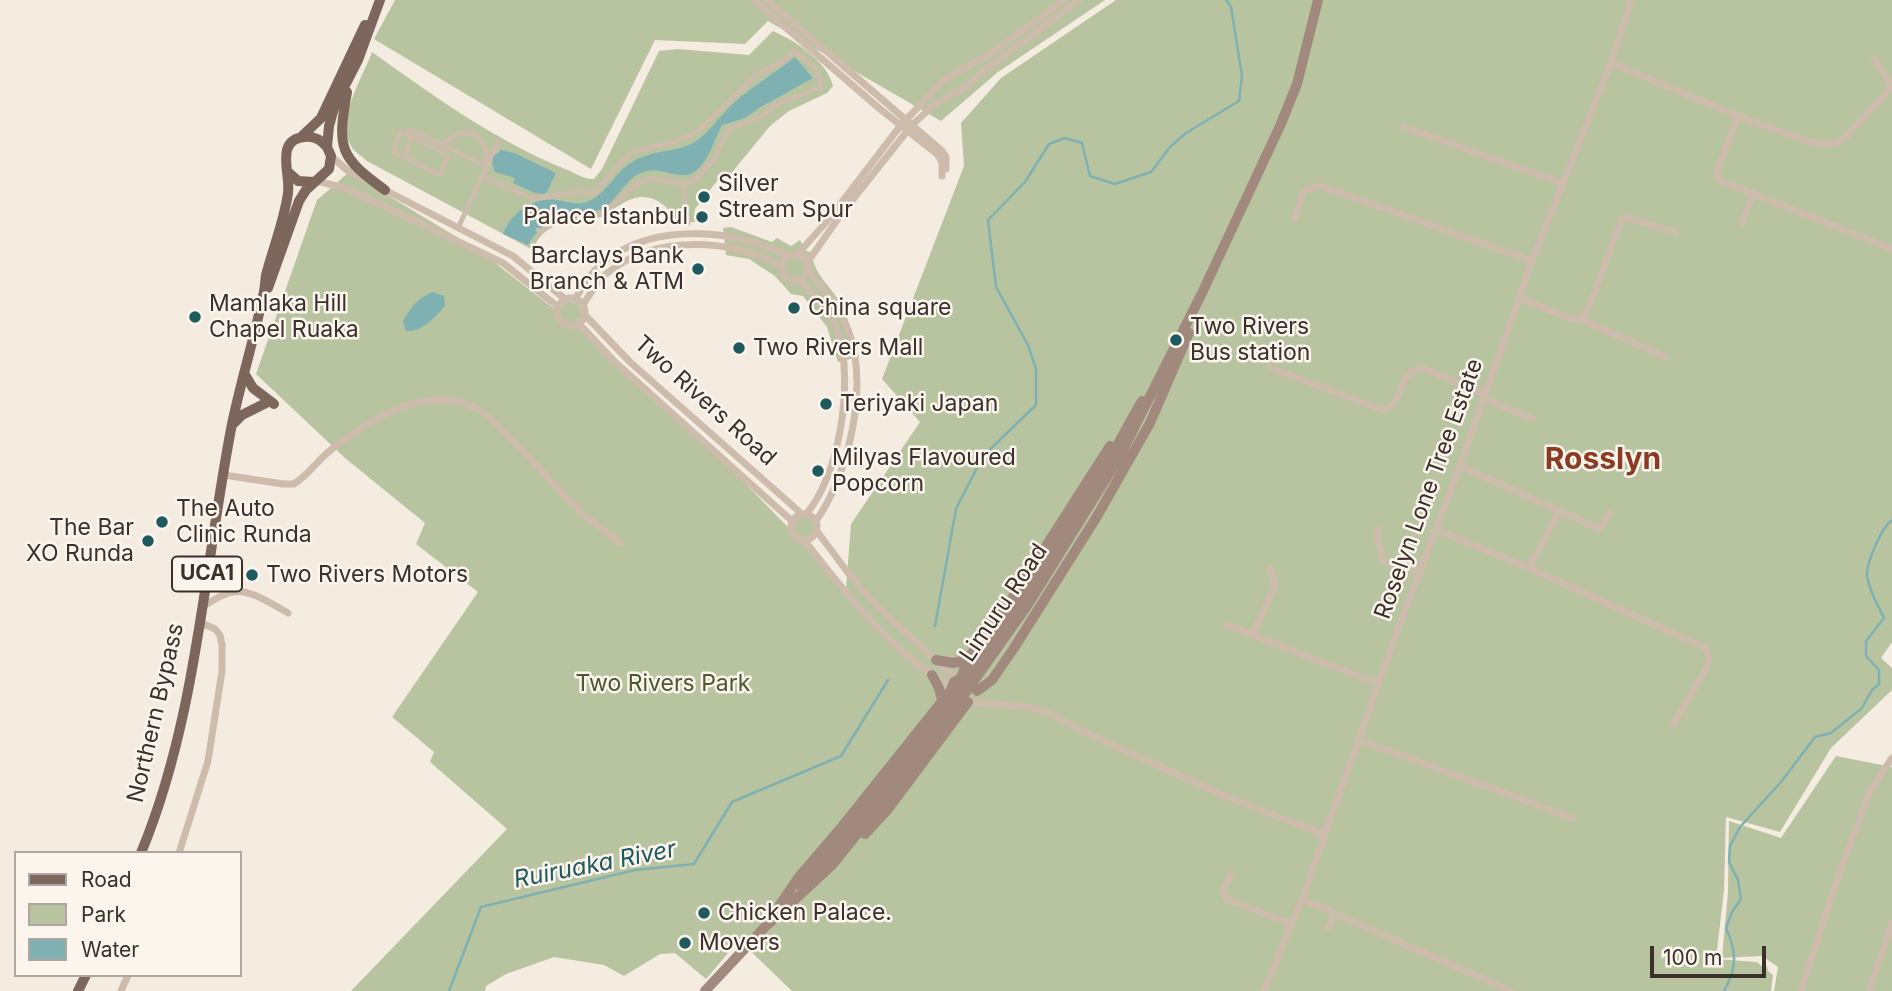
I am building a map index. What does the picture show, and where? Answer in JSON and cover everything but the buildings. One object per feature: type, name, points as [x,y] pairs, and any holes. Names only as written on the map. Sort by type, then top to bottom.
[{"type":"main road","name":"Limuru Road","points":[[710,989],[766,924],[798,878],[1027,606],[1095,500],[1141,416],[1207,284],[1280,126],[1297,84],[1318,0]]},
{"type":"main road","name":"Northern Bypass","points":[[264,293],[273,278],[299,201],[329,169],[329,126],[335,106],[367,39],[379,2]]},
{"type":"main road","points":[[301,137],[321,117],[369,17],[379,2]]},
{"type":"main road","points":[[349,79],[341,126],[345,152],[360,172],[386,190]]},
{"type":"main road","name":"Northern Bypass","points":[[142,851],[171,760],[199,622],[232,424],[266,277],[285,212],[289,187],[285,154],[293,141],[301,137]]},
{"type":"main road","points":[[301,137],[320,139],[329,152]]},
{"type":"main road","points":[[288,172],[298,181],[315,181]]},
{"type":"main road","name":"Limuru Road","points":[[766,924],[852,848],[888,809],[977,691],[992,680],[1053,588],[1150,423],[1207,284]]},
{"type":"main road","name":"Limuru Road","points":[[832,864],[884,801],[953,691],[1017,608],[1090,494],[1124,430],[1177,342]]},
{"type":"main road","points":[[232,424],[242,415],[270,403],[253,388],[244,373]]},
{"type":"main road","points":[[932,656],[953,663],[976,664]]},
{"type":"main road","points":[[932,675],[939,688],[953,691],[972,680],[977,691]]},
{"type":"main road","points":[[953,691],[957,701],[968,702]]},
{"type":"street","points":[[754,0],[906,125],[942,150],[947,166],[942,176],[942,162],[937,154],[906,125],[767,0]]},
{"type":"street","points":[[782,267],[829,219],[945,79],[992,53],[1064,0]]},
{"type":"street","points":[[799,280],[906,125],[935,104],[966,87],[1079,0]]},
{"type":"street","name":"Roselyn Lone Tree Estate","points":[[1264,991],[1303,899],[1532,261],[1611,63],[1631,0]]},
{"type":"street","points":[[482,176],[533,199],[580,191],[596,192],[632,152],[675,142],[697,132],[757,75],[782,62],[794,51],[813,65],[820,76],[821,87],[773,106],[763,116],[729,130],[706,171],[695,180],[684,184],[651,179],[639,182],[603,213],[564,220],[540,232],[538,230]]},
{"type":"street","points":[[1611,63],[1738,116],[1813,143],[1831,145],[1846,138],[1891,88],[1874,58]]},
{"type":"street","points":[[1738,116],[1717,175],[1727,184],[1892,248]]},
{"type":"street","points":[[1404,127],[1562,183]]},
{"type":"street","points":[[405,157],[409,129],[487,166]]},
{"type":"street","points":[[400,132],[449,155],[440,175],[405,157],[393,151],[400,132]]},
{"type":"street","points":[[443,145],[462,132],[474,133],[485,147],[487,166]]},
{"type":"street","points":[[450,237],[498,142]]},
{"type":"street","points":[[329,152],[347,170],[517,259],[565,299],[575,299],[583,305],[585,315],[579,324],[573,327],[564,325],[558,319],[558,307],[565,299]]},
{"type":"street","points":[[315,181],[340,186],[507,265],[558,307]]},
{"type":"street","points":[[362,196],[368,182]]},
{"type":"street","points":[[684,184],[688,223]]},
{"type":"street","points":[[1295,218],[1304,190],[1321,186],[1532,261]]},
{"type":"street","points":[[1742,223],[1755,193]]},
{"type":"street","points":[[521,195],[527,206]]},
{"type":"street","points":[[1580,319],[1588,309],[1622,219],[1626,217],[1676,233]]},
{"type":"street","points":[[575,299],[595,269],[610,257],[650,240],[677,235],[742,237],[793,256],[807,267],[838,308],[853,348],[856,373],[846,457],[812,537],[804,540],[796,538],[790,530],[792,521],[817,502],[828,475],[840,424],[845,367],[833,322],[799,280],[787,278],[782,267],[743,250],[679,245],[649,251],[618,265],[604,276],[583,305]]},
{"type":"street","points":[[1520,298],[1572,319],[1580,319],[1666,357]]},
{"type":"street","name":"Two Rivers Road","points":[[585,315],[630,362],[804,514]]},
{"type":"street","name":"Two Rivers Road","points":[[579,324],[614,361],[792,521]]},
{"type":"street","points":[[1271,368],[1383,410],[1395,404],[1408,374],[1423,368],[1533,419]]},
{"type":"street","points":[[224,475],[294,484],[349,437],[390,412],[419,402],[465,402],[493,420],[582,513],[621,544]]},
{"type":"street","points":[[1460,466],[1600,529],[1610,512]]},
{"type":"street","points":[[743,477],[750,468]]},
{"type":"street","points":[[1529,568],[1559,512]]},
{"type":"street","points":[[804,514],[816,526],[849,575],[877,606],[932,656],[953,691]]},
{"type":"street","points":[[1379,529],[1377,535],[1382,561],[1421,571]]},
{"type":"street","points":[[1437,530],[1529,568],[1706,648],[1709,659],[1707,667],[1673,726]]},
{"type":"street","points":[[804,540],[865,614],[919,665],[953,691]]},
{"type":"street","points":[[1252,635],[1275,586],[1270,569]]},
{"type":"street","points":[[201,608],[229,592],[238,591],[254,595],[288,613]]},
{"type":"street","points":[[180,851],[208,761],[222,671],[220,635],[215,629],[199,622]]},
{"type":"street","points":[[1227,625],[1378,684]]},
{"type":"street","points":[[919,665],[932,656]]},
{"type":"street","points":[[968,702],[1028,707],[1046,712],[1220,793],[1325,835]]},
{"type":"street","points":[[1359,740],[1573,818]]},
{"type":"street","points":[[1801,991],[1869,793],[1892,758]]},
{"type":"street","points":[[1231,874],[1223,891],[1226,899],[1292,925]]},
{"type":"street","points":[[1303,899],[1511,991]]},
{"type":"street","points":[[1328,928],[1335,913]]},
{"type":"street","points":[[1869,991],[1892,923]]},
{"type":"green space","points":[[395,0],[1105,0],[998,72],[941,121],[768,21],[745,44],[655,40],[591,169],[374,39]]},
{"type":"green space","name":"Two Rivers Park","points":[[1116,0],[1892,0],[1892,642],[1881,658],[1892,668],[1892,690],[1831,748],[1780,832],[1726,817],[1724,890],[1716,959],[1757,962],[1764,968],[1767,966],[1773,975],[1771,991],[792,991],[739,940],[706,979],[675,953],[660,954],[624,976],[604,965],[554,957],[506,974],[486,986],[485,991],[351,991],[507,829],[430,762],[434,752],[392,717],[478,592],[416,544],[425,523],[345,458],[256,374],[317,200],[349,172],[480,251],[558,312],[566,301],[578,303],[583,314],[574,324],[659,398],[792,531],[793,522],[799,516],[812,519],[815,531],[807,538],[800,539],[846,588],[851,524],[920,422],[882,379],[964,166],[961,123],[1001,78]]},
{"type":"green space","points":[[773,31],[801,46],[817,60],[830,77],[833,86],[827,93],[789,111],[770,126],[729,176],[717,181],[695,209],[695,222],[679,223],[661,203],[654,199],[638,197],[601,217],[576,219],[553,226],[536,242],[533,250],[367,161],[352,148],[347,136],[348,111],[372,52],[489,131],[539,158],[582,177],[594,179],[602,169],[659,51],[678,49],[749,55]]},
{"type":"green space","points":[[731,227],[772,242],[777,238],[791,246],[800,240],[805,250],[812,253],[819,274],[840,303],[859,357],[838,362],[827,327],[803,296],[791,294],[775,276],[749,259],[726,255],[723,228]]},
{"type":"green space","points":[[1836,756],[1892,767],[1892,991],[1774,991],[1778,967],[1762,956],[1722,958],[1728,892],[1729,821],[1781,838]]},
{"type":"water","points":[[795,57],[813,78],[745,118],[722,125],[707,157],[694,172],[683,175],[653,170],[640,173],[604,208],[556,219],[543,226],[528,245],[503,234],[512,219],[532,204],[548,200],[585,202],[601,193],[621,171],[639,158],[693,143],[742,96]]},
{"type":"water","points":[[501,150],[514,153],[556,173],[547,192],[535,193],[513,183],[515,178],[495,172],[493,157]]},
{"type":"water","points":[[433,292],[444,296],[445,306],[423,326],[406,331],[403,321],[409,312],[419,300]]},
{"type":"waterway","name":"Ruiruaka River","points":[[935,626],[956,509],[983,456],[1036,405],[1036,369],[1028,345],[996,287],[988,220],[1025,182],[1049,144],[1065,138],[1082,143],[1090,176],[1115,184],[1151,172],[1170,147],[1186,133],[1239,101],[1242,76],[1231,7],[1226,0]]},
{"type":"waterway","points":[[1724,991],[1734,960],[1726,928],[1741,899],[1738,880],[1729,862],[1730,846],[1740,827],[1781,782],[1815,737],[1831,733],[1862,708],[1872,690],[1879,684],[1879,670],[1866,656],[1866,641],[1884,618],[1870,587],[1867,570],[1879,537],[1892,520]]},
{"type":"waterway","name":"Ruiruaka River","points":[[449,991],[481,907],[635,870],[694,864],[732,802],[841,756],[888,680]]},
{"type":"place","name":"Silver Stream Spur","points":[[704,197]]},
{"type":"place","name":"Palace Istanbul","points":[[702,217]]},
{"type":"place","name":"Barclays Bank Branch & ATM","points":[[698,269]]},
{"type":"place","name":"China square","points":[[794,308]]},
{"type":"place","name":"Mamlaka Hill Chapel Ruaka","points":[[195,317]]},
{"type":"place","name":"Two Rivers Bus station","points":[[1176,340]]},
{"type":"place","name":"Two Rivers Mall","points":[[739,348]]},
{"type":"place","name":"Teriyaki Japan","points":[[826,404]]},
{"type":"place","name":"Milyas Flavoured Popcorn","points":[[818,471]]},
{"type":"place","name":"The Auto Clinic Runda","points":[[162,522]]},
{"type":"place","name":"The Bar XO Runda","points":[[148,541]]},
{"type":"place","name":"Two Rivers Motors","points":[[252,575]]},
{"type":"place","name":"Chicken Palace.","points":[[704,913]]},
{"type":"place","name":"Movers","points":[[685,943]]},
{"type":"district","name":"Rosslyn","points":[[1603,460]]}]
